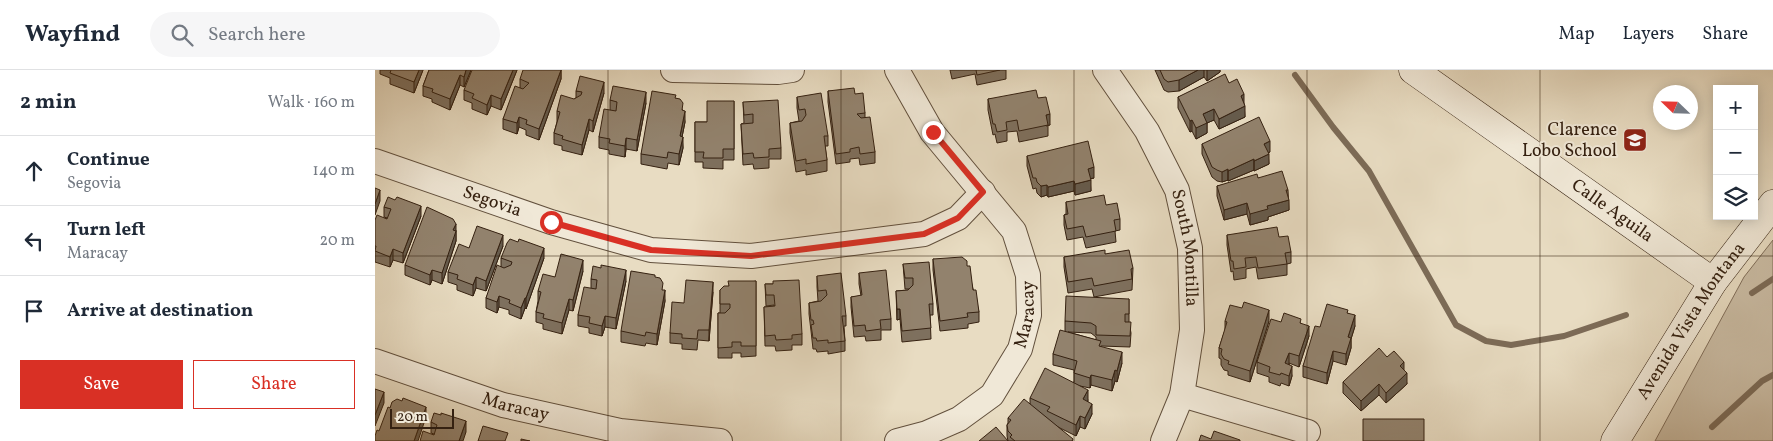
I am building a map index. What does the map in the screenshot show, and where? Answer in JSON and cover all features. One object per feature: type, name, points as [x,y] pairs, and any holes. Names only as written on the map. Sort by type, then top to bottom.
[{"type":"street","points":[[673,70],[778,72],[792,70]]},
{"type":"street","name":"Maracay","points":[[897,70],[933,132],[1014,231],[1028,275],[1029,316],[1020,349],[992,395],[959,419],[927,433],[897,441]]},
{"type":"street","name":"South Montilla","points":[[1105,70],[1147,131],[1177,190],[1190,248],[1192,330],[1182,395],[1163,441]]},
{"type":"street","name":"Calle Aguila","points":[[1413,70],[1673,256],[1713,282]]},
{"type":"street","name":"Segovia","points":[[375,161],[551,222],[651,250],[751,256],[924,234],[958,218],[983,192]]},
{"type":"street","name":"Avenida Vista Montana","points":[[1615,441],[1713,282],[1773,204]]},
{"type":"street","name":"Maracay","points":[[375,362],[503,405],[620,431],[720,441]]},
{"type":"street","points":[[1182,395],[1308,432]]},
{"type":"shaded area","points":[[1773,240],[1773,441],[1655,441],[1744,277]]},
{"type":"building","points":[[391,70],[419,70],[414,82],[390,73]]},
{"type":"building","points":[[429,70],[466,70],[464,77],[460,75],[450,99],[432,92],[433,89],[423,86]]},
{"type":"building","points":[[472,70],[513,70],[501,99],[491,95],[487,105],[472,98],[474,94],[464,90]]},
{"type":"building","points":[[523,70],[561,70],[539,129],[526,124],[527,120],[519,117],[517,123],[503,119],[515,86],[523,89],[529,83],[520,79]]},
{"type":"building","points":[[976,70],[1000,70],[977,75]]},
{"type":"building","points":[[1160,70],[1198,70],[1179,80],[1168,82],[1164,79]]},
{"type":"building","points":[[1225,74],[1229,83],[1237,79],[1244,94],[1241,96],[1245,106],[1219,119],[1214,109],[1203,114],[1207,123],[1196,128],[1192,120],[1190,121],[1178,97]]},
{"type":"building","points":[[580,76],[604,82],[593,121],[589,119],[582,145],[562,139],[563,136],[554,133],[560,112],[557,111],[561,95],[574,99],[581,95],[582,92],[576,91]]},
{"type":"building","points":[[613,86],[646,92],[637,140],[626,138],[625,146],[609,143],[610,139],[599,137],[604,109],[616,111],[617,102],[610,100]]},
{"type":"building","points":[[854,88],[855,94],[863,93],[865,113],[857,114],[861,118],[870,117],[875,152],[860,154],[859,147],[850,149],[850,152],[836,154],[828,91]]},
{"type":"building","points":[[1036,90],[1038,98],[1046,97],[1050,114],[1046,115],[1048,125],[1019,131],[1017,120],[1006,122],[1007,130],[997,132],[995,124],[993,124],[988,99]]},
{"type":"building","points":[[652,91],[676,95],[675,98],[680,99],[683,103],[682,110],[685,111],[680,136],[683,137],[679,154],[668,152],[667,158],[641,154]]},
{"type":"building","points":[[821,93],[828,136],[824,136],[827,160],[806,164],[806,159],[796,161],[790,123],[802,121],[806,115],[805,109],[799,110],[797,97]]},
{"type":"building","points":[[778,100],[781,148],[769,149],[769,157],[754,158],[753,153],[743,154],[741,124],[753,123],[753,114],[744,115],[743,102]]},
{"type":"building","points":[[707,101],[734,101],[734,149],[723,149],[723,158],[703,158],[704,152],[695,152],[695,122],[707,122]]},
{"type":"building","points":[[1259,117],[1270,141],[1264,144],[1269,154],[1228,171],[1228,169],[1222,172],[1212,167],[1202,144]]},
{"type":"building","points":[[1088,141],[1094,167],[1088,169],[1091,180],[1075,184],[1074,181],[1048,187],[1047,185],[1041,186],[1036,178],[1033,178],[1027,156]]},
{"type":"building","points":[[1282,171],[1289,200],[1267,206],[1268,209],[1250,214],[1247,203],[1224,210],[1217,186],[1257,174],[1258,178]]},
{"type":"building","points":[[375,188],[380,190],[375,204]]},
{"type":"building","points":[[1104,195],[1106,205],[1117,203],[1120,219],[1114,220],[1116,231],[1086,237],[1083,226],[1067,229],[1064,215],[1068,214],[1066,202]]},
{"type":"building","points":[[388,197],[395,200],[397,197],[421,206],[403,253],[393,249],[390,257],[375,251],[375,220],[377,215],[387,219],[391,209],[384,207]]},
{"type":"building","points":[[427,207],[453,219],[456,224],[453,230],[456,231],[442,273],[432,270],[430,275],[405,265]]},
{"type":"building","points":[[477,226],[503,235],[486,281],[476,277],[473,285],[457,279],[458,275],[448,272],[459,244],[469,248]]},
{"type":"building","points":[[1277,227],[1279,237],[1288,236],[1291,252],[1285,253],[1287,264],[1258,268],[1256,257],[1245,258],[1246,267],[1234,269],[1227,235]]},
{"type":"building","points":[[510,239],[518,242],[519,239],[544,248],[521,308],[509,303],[510,300],[499,296],[497,302],[486,298],[497,265],[504,268],[511,265],[512,262],[501,258]]},
{"type":"building","points":[[1105,250],[1105,254],[1129,250],[1133,268],[1131,269],[1132,279],[1094,286],[1092,278],[1068,282],[1064,257]]},
{"type":"building","points":[[561,254],[583,260],[573,300],[569,299],[562,323],[543,318],[544,314],[536,312],[541,292],[538,291],[543,274],[555,277]]},
{"type":"building","points":[[962,257],[967,261],[967,266],[970,266],[973,290],[976,290],[979,312],[967,313],[968,317],[940,321],[933,259]]},
{"type":"building","points":[[929,262],[933,304],[929,304],[931,328],[902,331],[900,309],[897,309],[896,291],[908,290],[913,285],[913,278],[905,278],[903,264]]},
{"type":"building","points":[[601,265],[626,270],[616,318],[605,316],[602,326],[589,323],[590,317],[578,315],[584,287],[596,289],[597,280],[591,279],[593,266],[601,268]]},
{"type":"building","points":[[886,270],[891,319],[880,320],[881,329],[866,331],[865,325],[854,326],[851,297],[862,295],[859,273]]},
{"type":"building","points":[[631,271],[655,275],[663,283],[662,290],[665,290],[657,334],[646,332],[645,336],[621,331]]},
{"type":"building","points":[[841,273],[846,316],[842,316],[845,341],[828,343],[828,340],[817,341],[816,338],[813,338],[811,325],[814,324],[813,320],[811,320],[809,303],[821,301],[827,295],[826,290],[818,291],[817,276]]},
{"type":"building","points":[[686,280],[713,282],[709,330],[698,330],[697,339],[682,338],[682,334],[670,333],[672,302],[684,303]]},
{"type":"building","points":[[799,280],[802,334],[792,335],[792,339],[776,340],[775,335],[765,336],[764,307],[775,306],[774,295],[766,295],[765,284],[773,284],[773,281]]},
{"type":"building","points":[[728,281],[756,281],[756,346],[741,346],[741,342],[732,342],[732,347],[718,348],[718,313],[725,313],[730,308],[730,304],[720,304],[720,290],[724,286],[729,286]]},
{"type":"building","points":[[1066,296],[1129,299],[1129,314],[1125,314],[1125,322],[1131,322],[1130,336],[1096,335],[1096,326],[1091,323],[1065,321]]},
{"type":"building","points":[[1244,302],[1269,310],[1250,371],[1228,364],[1229,361],[1224,359],[1221,354],[1222,349],[1219,348],[1230,305],[1242,308]]},
{"type":"building","points":[[1327,304],[1348,310],[1347,313],[1355,315],[1348,337],[1351,338],[1346,354],[1333,351],[1327,373],[1303,366],[1315,326],[1320,327]]},
{"type":"building","points":[[1284,313],[1301,319],[1300,323],[1309,326],[1299,356],[1289,353],[1285,363],[1292,366],[1289,376],[1269,372],[1270,367],[1257,362],[1271,319],[1281,322]]},
{"type":"building","points":[[1060,330],[1101,341],[1099,346],[1122,352],[1117,371],[1115,370],[1112,380],[1091,375],[1090,378],[1074,373],[1077,361],[1053,354]]},
{"type":"building","points":[[1379,348],[1387,357],[1394,351],[1404,362],[1400,366],[1407,373],[1386,393],[1379,384],[1361,401],[1343,382]]},
{"type":"building","points":[[1045,368],[1088,390],[1083,399],[1092,404],[1085,418],[1080,416],[1076,425],[1047,411],[1050,407],[1030,398]]},
{"type":"building","points":[[375,389],[384,392],[375,415]]},
{"type":"building","points":[[403,398],[426,407],[414,441],[375,441],[377,430],[379,431],[388,407],[390,408],[392,402],[397,399],[402,401]]},
{"type":"building","points":[[1024,399],[1073,439],[1072,441],[1015,441],[1010,437],[1012,435],[1008,431],[1007,425],[1011,420],[1008,418]]},
{"type":"building","points":[[434,413],[441,415],[441,413],[466,421],[459,441],[420,441],[423,431],[434,435],[437,425],[431,422]]},
{"type":"building","points":[[1363,419],[1424,419],[1424,441],[1363,441]]},
{"type":"building","points":[[483,426],[508,433],[505,441],[478,441]]},
{"type":"building","points":[[996,427],[1008,441],[979,441]]},
{"type":"building","points":[[1214,431],[1240,441],[1199,441],[1201,435],[1211,439]]},
{"type":"waterway","points":[[1295,75],[1333,127],[1369,171],[1456,325],[1486,341],[1511,345],[1564,336],[1626,315]]},
{"type":"waterway","points":[[1752,293],[1773,279]]},
{"type":"waterway","points":[[1712,427],[1762,381],[1773,375]]},
{"type":"place","name":"Clarence Lobo School","points":[[1635,140]]},
{"type":"route","points":[[551,222],[651,250],[751,256],[924,234],[958,218],[983,192],[933,132]]}]
